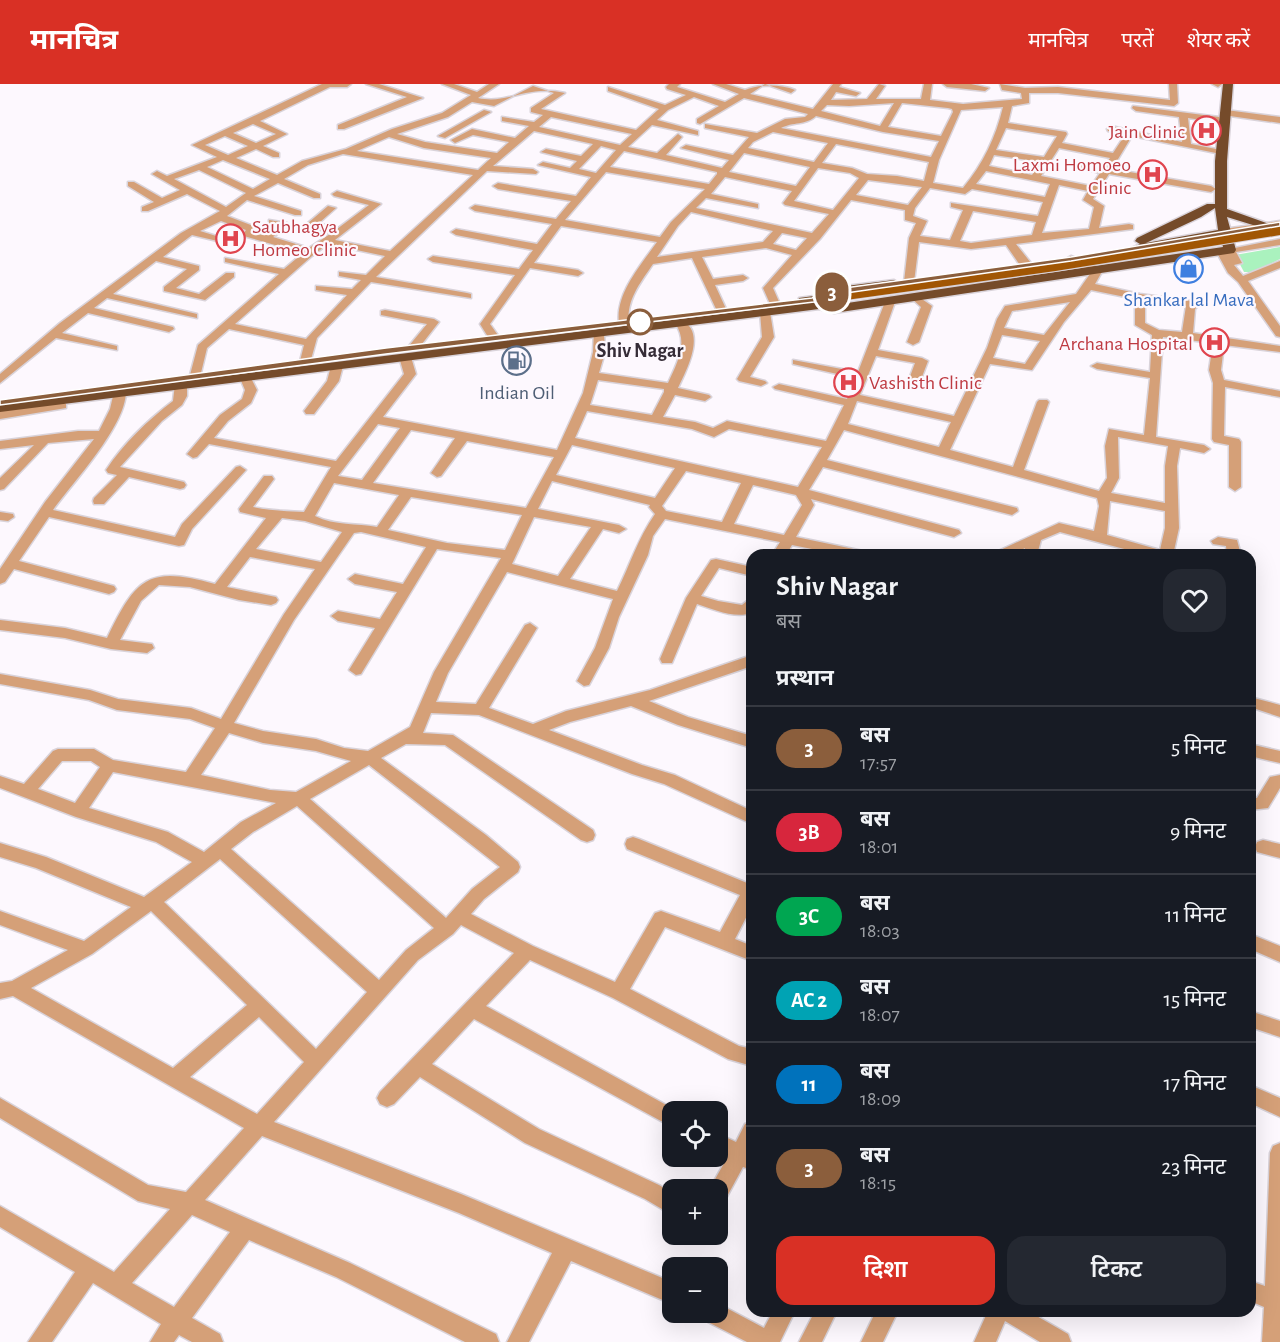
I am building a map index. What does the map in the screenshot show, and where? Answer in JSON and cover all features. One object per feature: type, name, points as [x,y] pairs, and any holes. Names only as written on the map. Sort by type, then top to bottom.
[{"type":"highway","points":[[1216,208],[1221,161],[1218,84]]},
{"type":"highway","points":[[0,402],[306,362],[680,323],[818,302],[834,309],[1225,251],[1219,233],[1211,189],[1213,151],[1228,84]]},
{"type":"highway","points":[[1121,251],[1216,208],[1276,227]]},
{"type":"highway","points":[[818,302],[830,292],[1026,266],[1219,233]]},
{"type":"highway","points":[[0,408],[337,366],[494,338],[722,311],[770,308]]},
{"type":"main road","points":[[840,299],[1055,266],[1276,227]]},
{"type":"main road","points":[[818,302],[1060,271],[1280,236]]},
{"type":"street","points":[[317,196],[197,145],[253,122],[329,84],[347,84]]},
{"type":"street","points":[[341,127],[418,98],[370,84]]},
{"type":"street","points":[[446,84],[491,104],[530,84]]},
{"type":"street","points":[[0,381],[54,334],[106,294],[192,232],[224,214],[275,179],[305,163],[346,152],[390,129],[400,129],[445,115],[495,84]]},
{"type":"street","points":[[536,84],[565,94],[534,110],[638,133]]},
{"type":"street","points":[[659,84],[673,86],[726,105]]},
{"type":"street","points":[[717,84],[743,94],[814,113],[883,129],[944,139]]},
{"type":"street","points":[[757,136],[704,124],[726,105],[761,84]]},
{"type":"street","points":[[769,84],[791,90]]},
{"type":"street","points":[[925,103],[928,84]]},
{"type":"street","points":[[947,84],[985,88]]},
{"type":"street","points":[[1004,84],[1005,88],[1025,91],[1058,87],[1174,103]]},
{"type":"street","points":[[1172,114],[1173,84]]},
{"type":"street","points":[[624,323],[626,302],[662,240],[742,150],[757,136],[788,121],[808,119],[825,102],[835,86],[856,93]]},
{"type":"street","points":[[869,102],[881,86]]},
{"type":"street","points":[[611,89],[664,108]]},
{"type":"street","points":[[825,102],[840,105],[899,101],[979,107],[990,102],[1008,105],[1026,101],[1025,91]]},
{"type":"street","points":[[494,338],[485,324],[559,221],[621,149],[649,121],[664,108],[692,94]]},
{"type":"street","points":[[883,129],[899,101]]},
{"type":"street","points":[[1107,102],[1172,114],[1280,120]]},
{"type":"street","points":[[742,150],[852,171],[864,177],[897,179],[965,191],[984,168],[1003,125],[1008,105]]},
{"type":"street","points":[[909,282],[914,238],[922,220],[908,218],[910,208],[928,185],[934,160],[957,112],[956,107]]},
{"type":"street","points":[[442,136],[487,112]]},
{"type":"street","points":[[306,362],[312,337],[392,254],[482,170],[549,114]]},
{"type":"street","points":[[1184,114],[1186,145]]},
{"type":"street","points":[[372,115],[381,120]]},
{"type":"street","points":[[445,115],[465,124]]},
{"type":"street","points":[[505,119],[598,144],[798,189]]},
{"type":"street","points":[[649,121],[695,133]]},
{"type":"street","points":[[167,180],[258,146],[283,134],[253,122]]},
{"type":"street","points":[[1003,125],[1063,134],[1035,178]]},
{"type":"street","points":[[390,129],[424,145],[498,156]]},
{"type":"street","points":[[771,129],[934,160]]},
{"type":"street","points":[[1111,129],[1213,151]]},
{"type":"street","points":[[455,140],[472,132],[516,141]]},
{"type":"street","points":[[226,133],[276,155]]},
{"type":"street","points":[[1092,231],[1099,206],[1088,200],[1130,133]]},
{"type":"street","points":[[659,157],[678,137]]},
{"type":"street","points":[[834,141],[788,203],[836,213]]},
{"type":"street","points":[[572,171],[598,144]]},
{"type":"street","points":[[1057,145],[1116,156]]},
{"type":"street","points":[[686,148],[734,159]]},
{"type":"street","points":[[346,152],[482,170],[533,172]]},
{"type":"street","points":[[546,152],[582,159]]},
{"type":"street","points":[[991,152],[1047,160]]},
{"type":"street","points":[[543,165],[572,171],[601,172],[707,191],[755,206]]},
{"type":"street","points":[[1077,166],[1211,189]]},
{"type":"street","points":[[201,167],[250,195],[298,213]]},
{"type":"street","points":[[984,168],[1094,189]]},
{"type":"street","points":[[157,174],[252,229],[248,234],[311,252]]},
{"type":"street","points":[[761,383],[743,379],[768,337],[770,308],[768,288],[796,253],[816,237],[864,177]]},
{"type":"street","points":[[1036,237],[1055,182]]},
{"type":"street","points":[[131,184],[161,202]]},
{"type":"street","points":[[498,186],[579,199]]},
{"type":"street","points":[[970,186],[1048,200]]},
{"type":"street","points":[[145,209],[188,190]]},
{"type":"street","points":[[128,199],[144,192]]},
{"type":"street","points":[[196,375],[202,347],[311,252],[376,204],[338,194]]},
{"type":"street","points":[[849,197],[910,208]]},
{"type":"street","points":[[954,206],[1042,220]]},
{"type":"street","points":[[331,208],[313,223],[338,233]]},
{"type":"street","points":[[475,208],[662,240]]},
{"type":"street","points":[[954,243],[969,208]]},
{"type":"street","points":[[689,209],[816,237]]},
{"type":"street","points":[[265,238],[284,225],[272,222]]},
{"type":"street","points":[[914,238],[971,246],[1129,227]]},
{"type":"street","points":[[1219,233],[1276,227]]},
{"type":"street","points":[[766,245],[780,229]]},
{"type":"street","points":[[192,232],[222,241]]},
{"type":"street","points":[[456,232],[540,248]]},
{"type":"street","points":[[326,241],[392,254]]},
{"type":"street","points":[[1009,242],[1026,266]]},
{"type":"street","points":[[1280,242],[1225,251],[1232,271],[1242,280],[1280,334]]},
{"type":"street","points":[[649,261],[766,245],[796,253]]},
{"type":"street","points":[[696,255],[722,311]]},
{"type":"street","points":[[156,258],[195,268],[168,289],[201,298],[230,275]]},
{"type":"street","points":[[433,259],[578,273]]},
{"type":"street","points":[[986,360],[1028,368],[1047,339],[1089,286],[1098,270],[1071,259]]},
{"type":"street","points":[[230,260],[286,273]]},
{"type":"street","points":[[1242,280],[1280,264]]},
{"type":"street","points":[[343,274],[467,296]]},
{"type":"street","points":[[709,283],[743,278]]},
{"type":"street","points":[[1089,286],[1140,297],[1195,304],[1190,308],[1187,336]]},
{"type":"street","points":[[320,288],[356,293]]},
{"type":"street","points":[[106,294],[193,316]]},
{"type":"street","points":[[943,452],[1000,331],[1004,312],[1009,308],[1080,297]]},
{"type":"street","points":[[1140,297],[1140,325],[1157,333],[1219,340],[1245,347],[1280,349]]},
{"type":"street","points":[[913,342],[927,306],[916,298]]},
{"type":"street","points":[[801,492],[841,426],[890,302]]},
{"type":"street","points":[[86,309],[169,329]]},
{"type":"street","points":[[150,325],[168,309]]},
{"type":"street","points":[[308,517],[339,465],[410,375],[410,352],[434,322],[386,313]]},
{"type":"street","points":[[655,420],[688,344],[686,331],[680,323]]},
{"type":"street","points":[[226,326],[310,344]]},
{"type":"street","points":[[1000,331],[1047,339]]},
{"type":"street","points":[[7,989],[86,949],[205,862],[247,827],[416,731],[441,672],[506,561],[568,440],[589,393],[599,352],[598,333]]},
{"type":"street","points":[[1150,440],[1156,376],[1157,333]]},
{"type":"street","points":[[54,334],[113,348]]},
{"type":"street","points":[[1219,340],[1215,370],[1219,383],[1218,439],[1235,442],[1235,487]]},
{"type":"street","points":[[872,352],[922,361],[914,382]]},
{"type":"street","points":[[797,362],[862,376]]},
{"type":"street","points":[[310,411],[333,381],[337,366]]},
{"type":"street","points":[[1097,366],[1156,376]]},
{"type":"street","points":[[193,454],[224,418],[247,401],[251,390],[245,376]]},
{"type":"street","points":[[593,376],[705,397]]},
{"type":"street","points":[[1219,383],[1280,394]]},
{"type":"street","points":[[180,485],[112,470],[158,418],[178,403],[181,396],[181,384]]},
{"type":"street","points":[[779,387],[958,420]]},
{"type":"street","points":[[0,579],[103,435],[107,422],[120,402],[120,392]]},
{"type":"street","points":[[1017,473],[1043,402]]},
{"type":"street","points":[[0,415],[62,406]]},
{"type":"street","points":[[583,406],[694,426],[714,433],[727,425],[829,445]]},
{"type":"street","points":[[373,419],[561,455]]},
{"type":"street","points":[[365,485],[408,425]]},
{"type":"street","points":[[841,426],[1103,496],[1172,508]]},
{"type":"street","points":[[1100,537],[1105,506],[1103,496],[1113,478],[1110,446],[1113,432],[1204,449]]},
{"type":"street","points":[[0,445],[78,435],[103,435]]},
{"type":"street","points":[[437,473],[444,466],[453,447],[465,436]]},
{"type":"street","points":[[0,486],[8,475],[37,451],[44,440]]},
{"type":"street","points":[[206,440],[339,465]]},
{"type":"street","points":[[568,440],[801,492],[954,533]]},
{"type":"street","points":[[1167,549],[1172,528],[1171,466],[1175,442]]},
{"type":"street","points":[[819,462],[1012,511]]},
{"type":"street","points":[[584,681],[602,648],[612,617],[641,555],[647,535],[683,466]]},
{"type":"street","points":[[46,512],[179,542],[188,527],[240,470]]},
{"type":"street","points":[[99,501],[126,472]]},
{"type":"street","points":[[550,477],[726,528],[830,549]]},
{"type":"street","points":[[268,479],[245,509],[276,516],[280,514],[308,517],[317,522],[350,530],[361,528],[434,544],[506,561],[623,597]]},
{"type":"street","points":[[331,479],[619,529]]},
{"type":"street","points":[[726,528],[749,480]]},
{"type":"street","points":[[380,532],[408,492]]},
{"type":"street","points":[[782,549],[808,505],[801,492]]},
{"type":"street","points":[[218,589],[276,516]]},
{"type":"street","points":[[562,580],[599,525]]},
{"type":"street","points":[[1013,549],[1059,527],[1100,537],[1121,549]]},
{"type":"street","points":[[189,780],[225,726],[289,617],[350,530]]},
{"type":"street","points":[[1032,549],[1035,538]]},
{"type":"street","points":[[1218,541],[1232,543],[1233,549]]},
{"type":"street","points":[[356,670],[434,544]]},
{"type":"street","points":[[246,552],[326,567]]},
{"type":"street","points":[[666,659],[693,598],[716,563],[746,570]]},
{"type":"street","points":[[11,564],[109,589]]},
{"type":"street","points":[[355,579],[407,589]]},
{"type":"street","points":[[111,644],[133,601],[149,583],[169,580],[202,583],[218,589],[271,600]]},
{"type":"street","points":[[693,598],[717,606],[746,609]]},
{"type":"street","points":[[338,616],[385,625]]},
{"type":"street","points":[[0,625],[65,633],[111,644],[147,648]]},
{"type":"street","points":[[480,710],[530,628]]},
{"type":"street","points":[[532,731],[566,717],[652,695],[746,662]]},
{"type":"street","points":[[0,679],[90,695],[117,704],[191,714],[263,737],[306,743],[344,754],[369,758],[480,840],[512,867],[478,894],[453,923],[412,955],[257,1125],[116,1285]]},
{"type":"street","points":[[632,700],[683,721],[746,740]]},
{"type":"street","points":[[1256,704],[1280,711]]},
{"type":"street","points":[[425,707],[480,710],[638,770],[669,778],[746,815]]},
{"type":"street","points":[[403,738],[447,739],[587,835]]},
{"type":"street","points":[[1256,751],[1280,757]]},
{"type":"street","points":[[27,791],[58,755],[94,755],[109,765],[270,796],[299,798],[453,923],[527,951],[619,992],[735,1053],[746,1056]]},
{"type":"street","points":[[79,810],[109,765]]},
{"type":"street","points":[[1256,804],[1262,804],[1276,781],[1280,781]]},
{"type":"street","points":[[0,782],[145,830],[192,851],[205,862]]},
{"type":"street","points":[[633,844],[746,890]]},
{"type":"street","points":[[1263,847],[1280,850]]},
{"type":"street","points":[[220,849],[379,991]]},
{"type":"street","points":[[0,850],[40,862],[148,903],[316,1061]]},
{"type":"street","points":[[724,942],[746,901]]},
{"type":"street","points":[[0,918],[86,949]]},
{"type":"street","points":[[619,992],[661,918],[746,951]]},
{"type":"street","points":[[1256,944],[1280,954]]},
{"type":"street","points":[[387,1098],[527,951]]},
{"type":"street","points":[[7,989],[175,1078],[257,1125],[461,1204],[662,1289]]},
{"type":"street","points":[[175,1078],[259,1006]]},
{"type":"street","points":[[472,1008],[662,1112]]},
{"type":"street","points":[[1256,1021],[1280,1029]]},
{"type":"street","points":[[418,1065],[532,1136],[662,1198]]},
{"type":"street","points":[[1256,1097],[1280,1108]]},
{"type":"street","points":[[0,1107],[146,1194],[188,1203],[343,1270],[488,1342]]},
{"type":"street","points":[[728,1148],[745,1158],[728,1180]]},
{"type":"street","points":[[1274,1342],[1274,1301],[1279,1247],[1280,1153]]},
{"type":"street","points":[[0,1216],[212,1342]]},
{"type":"street","points":[[161,1342],[245,1228]]},
{"type":"street","points":[[518,1342],[566,1248]]},
{"type":"street","points":[[39,1342],[90,1269]]},
{"type":"street","points":[[1256,1294],[1274,1301]]},
{"type":"street","points":[[728,1320],[769,1342],[781,1317]]},
{"type":"street","points":[[810,1342],[823,1317]]},
{"type":"street","points":[[872,1342],[884,1317]]},
{"type":"street","points":[[985,1342],[996,1317]]},
{"type":"street","points":[[1018,1317],[1060,1342]]},
{"type":"green space","points":[[1280,247],[1280,259],[1254,272],[1244,272],[1235,255]]},
{"type":"bus line","name":"3","points":[[0,402],[386,351],[814,300],[830,292],[1071,259],[1280,224]]},
{"type":"place","name":"Jain Clinic","points":[[1206,131]]},
{"type":"place","name":"Laxmi Homoeo Clinic","points":[[1152,175]]},
{"type":"place","name":"Saubhagya Homeo Clinic","points":[[231,238]]},
{"type":"place","name":"Shankar lal Mava","points":[[1189,268]]},
{"type":"place","name":"Shiv Nagar","points":[[640,322]]},
{"type":"place","name":"Archana Hospital","points":[[1214,343]]},
{"type":"place","name":"Indian Oil","points":[[517,361]]},
{"type":"place","name":"Vashisth Clinic","points":[[848,382]]}]
